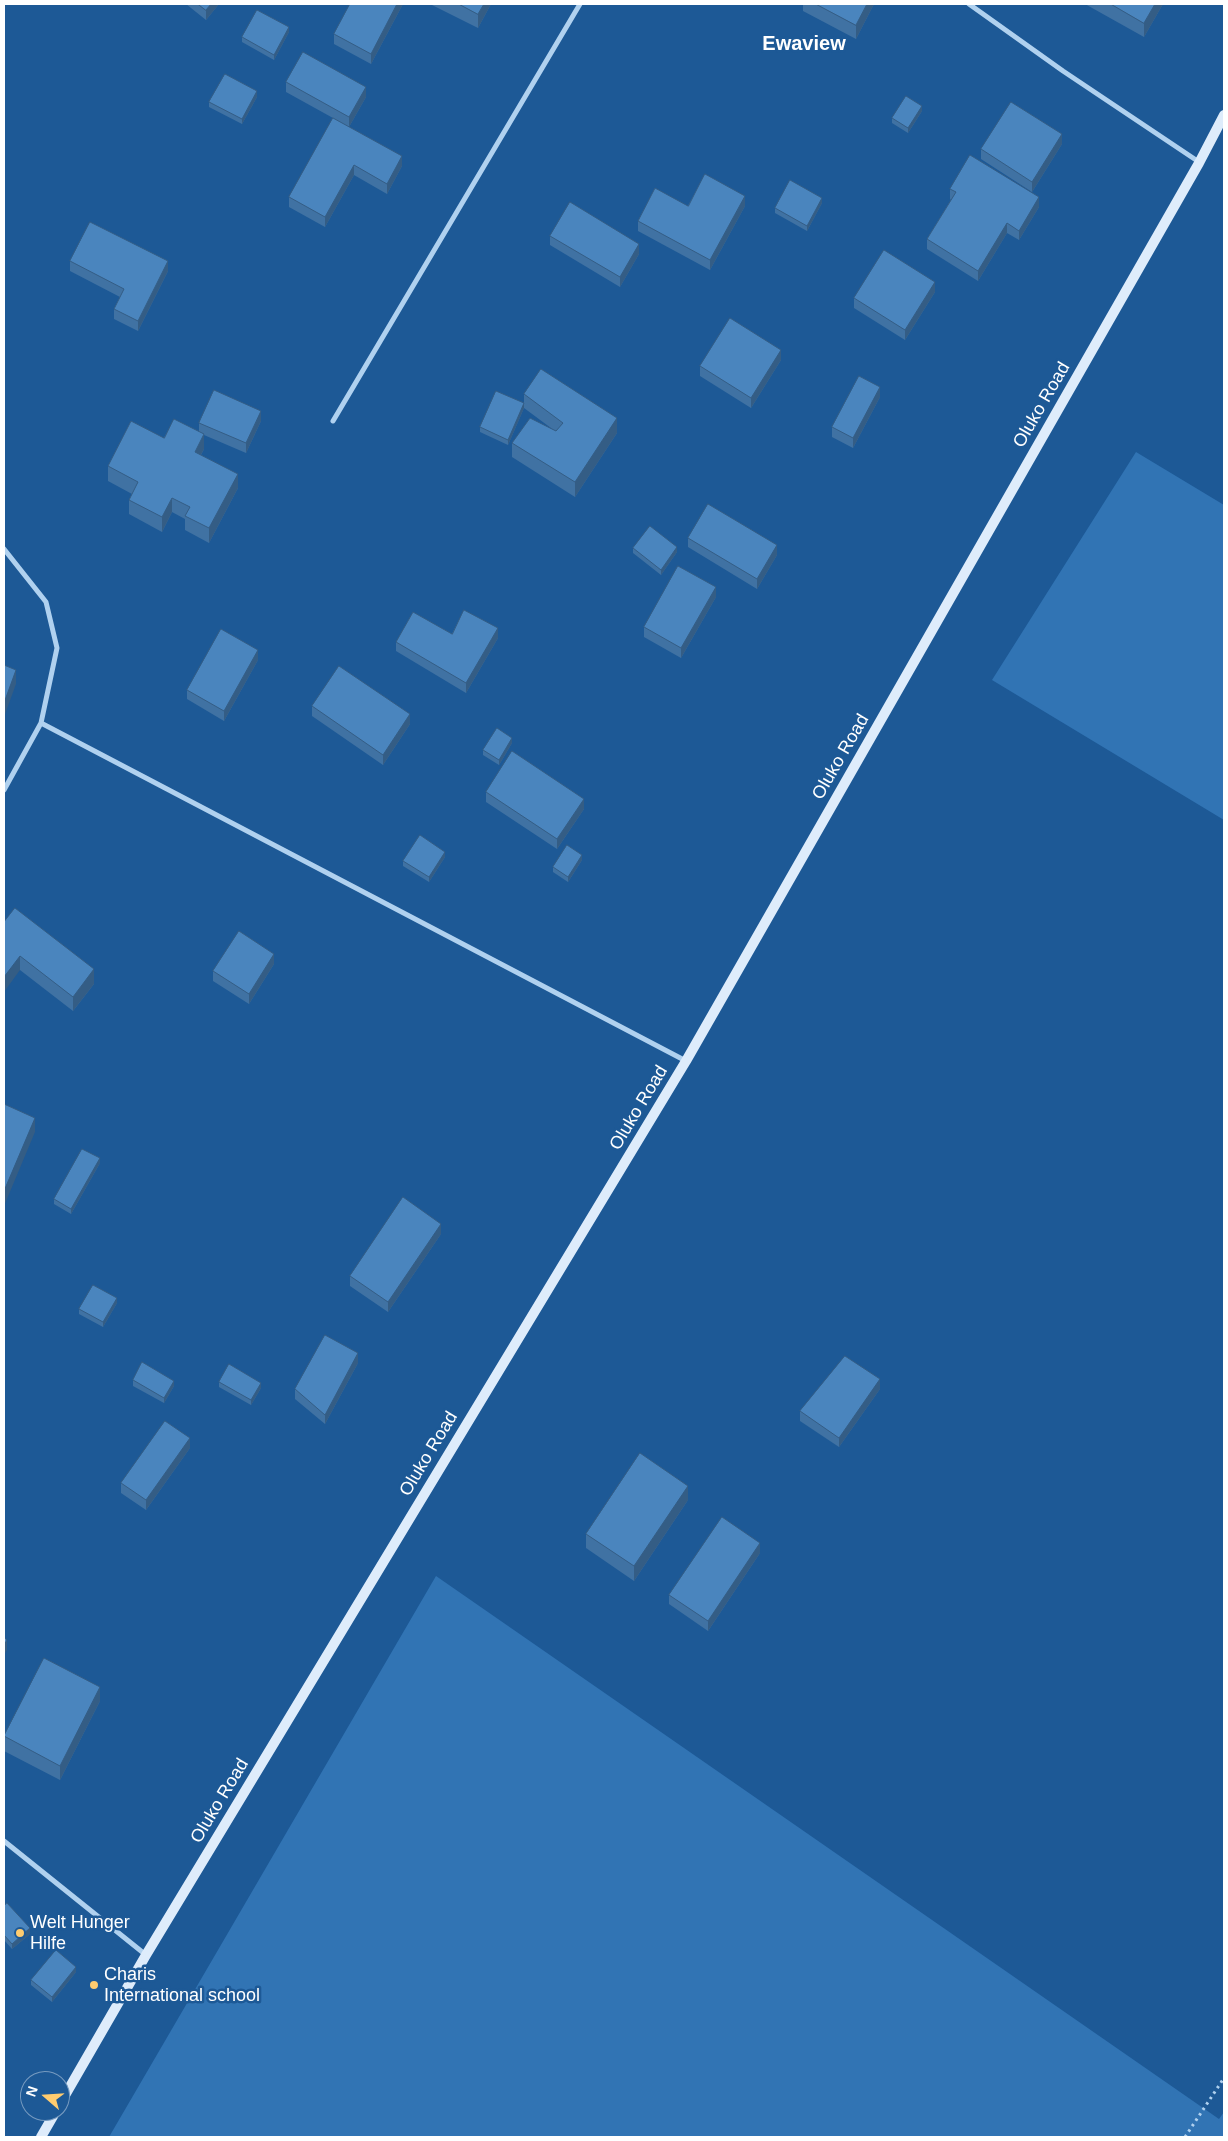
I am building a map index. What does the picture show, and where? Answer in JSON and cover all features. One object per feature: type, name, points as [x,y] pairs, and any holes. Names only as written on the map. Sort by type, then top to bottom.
[{"type":"main road","name":"Oluko Road","points":[[70,2087],[146,1955],[686,1061],[1199,163],[1224,115]]},
{"type":"main road","points":[[41,2137],[50,2121]]},
{"type":"street","points":[[333,421],[580,4]]},
{"type":"street","points":[[969,4],[1063,71],[1199,163]]},
{"type":"street","points":[[4,549],[46,602],[56,648],[41,723],[4,790]]},
{"type":"street","points":[[41,723],[686,1061]]},
{"type":"street","points":[[4,1841],[146,1955]]},
{"type":"path","points":[[1185,2137],[1224,2078]]},
{"type":"shaded area","points":[[1136,452],[1224,505],[1224,820],[992,680]]},
{"type":"shaded area","points":[[436,1576],[1219,2119],[1224,2112],[1224,2137],[109,2137]]},
{"type":"building","points":[[198,4],[211,4],[206,10]]},
{"type":"building","points":[[350,4],[397,4],[371,54],[334,34]]},
{"type":"building","points":[[459,4],[484,4],[478,14]]},
{"type":"building","points":[[816,4],[867,4],[856,25]]},
{"type":"building","points":[[1111,4],[1155,4],[1144,23]]},
{"type":"building","points":[[257,10],[289,27],[274,55],[242,37]]},
{"type":"building","points":[[303,52],[366,87],[349,117],[286,82]]},
{"type":"building","points":[[225,74],[257,91],[242,119],[209,102]]},
{"type":"building","points":[[906,96],[922,106],[908,128],[892,118]]},
{"type":"building","points":[[1011,102],[1062,134],[1032,182],[981,149]]},
{"type":"building","points":[[333,118],[402,156],[387,184],[354,165],[325,217],[289,197]]},
{"type":"building","points":[[970,155],[1039,197],[1019,231],[1007,223],[978,271],[927,239],[956,192],[950,189]]},
{"type":"building","points":[[705,174],[745,196],[710,260],[638,221],[655,188],[688,206]]},
{"type":"building","points":[[790,180],[822,198],[807,226],[775,208]]},
{"type":"building","points":[[570,202],[639,244],[620,277],[550,236]]},
{"type":"building","points":[[90,222],[168,261],[138,321],[114,309],[124,289],[70,261]]},
{"type":"building","points":[[884,250],[935,282],[905,330],[854,298]]},
{"type":"building","points":[[730,318],[781,350],[751,398],[700,366]]},
{"type":"building","points":[[541,369],[617,418],[575,482],[512,443],[530,418],[556,431],[563,423],[524,394]]},
{"type":"building","points":[[859,376],[880,387],[853,438],[832,427]]},
{"type":"building","points":[[214,390],[261,411],[246,443],[199,423]]},
{"type":"building","points":[[496,391],[524,403],[508,440],[480,427]]},
{"type":"building","points":[[174,419],[204,434],[195,452],[238,474],[209,528],[185,516],[190,507],[172,498],[162,517],[129,500],[138,482],[108,466],[131,421],[164,438]]},
{"type":"building","points":[[708,504],[777,545],[757,579],[688,538]]},
{"type":"building","points":[[650,526],[677,547],[661,570],[633,548]]},
{"type":"building","points":[[678,566],[716,587],[681,648],[644,627]]},
{"type":"building","points":[[464,610],[498,628],[466,683],[396,642],[413,612],[452,634]]},
{"type":"building","points":[[221,629],[258,650],[224,711],[187,690]]},
{"type":"building","points":[[4,665],[16,670],[4,703]]},
{"type":"building","points":[[339,666],[410,714],[383,755],[312,706]]},
{"type":"building","points":[[497,728],[512,738],[499,760],[483,750]]},
{"type":"building","points":[[512,751],[584,799],[557,839],[486,792]]},
{"type":"building","points":[[420,835],[445,852],[429,877],[403,861]]},
{"type":"building","points":[[567,845],[582,855],[568,877],[553,867]]},
{"type":"building","points":[[15,908],[94,969],[73,997],[20,956],[4,977],[4,922]]},
{"type":"building","points":[[239,931],[274,954],[249,994],[213,971]]},
{"type":"building","points":[[4,1104],[35,1118],[4,1191]]},
{"type":"building","points":[[82,1149],[100,1158],[71,1209],[54,1199]]},
{"type":"building","points":[[403,1197],[441,1224],[388,1302],[350,1276]]},
{"type":"building","points":[[93,1285],[117,1298],[103,1322],[79,1309]]},
{"type":"building","points":[[325,1335],[358,1353],[325,1415],[295,1389]]},
{"type":"building","points":[[845,1356],[880,1379],[839,1438],[800,1411]]},
{"type":"building","points":[[142,1362],[174,1381],[164,1398],[133,1380]]},
{"type":"building","points":[[229,1364],[261,1383],[251,1400],[219,1382]]},
{"type":"building","points":[[165,1421],[190,1438],[146,1500],[121,1483]]},
{"type":"building","points":[[640,1453],[688,1486],[634,1566],[586,1534]]},
{"type":"building","points":[[722,1517],[760,1543],[708,1621],[669,1595]]},
{"type":"building","points":[[44,1658],[100,1687],[60,1766],[4,1736]]},
{"type":"building","points":[[7,1903],[30,1928],[12,1944],[4,1935],[4,1906]]},
{"type":"building","points":[[56,1950],[76,1967],[52,1997],[31,1980]]},
{"type":"place","name":"Welt Hunger Hilfe","points":[[20,1933]]},
{"type":"place","name":"Charis International school","points":[[94,1985]]},
{"type":"district","name":"Ewaview","points":[[804,44]]}]
